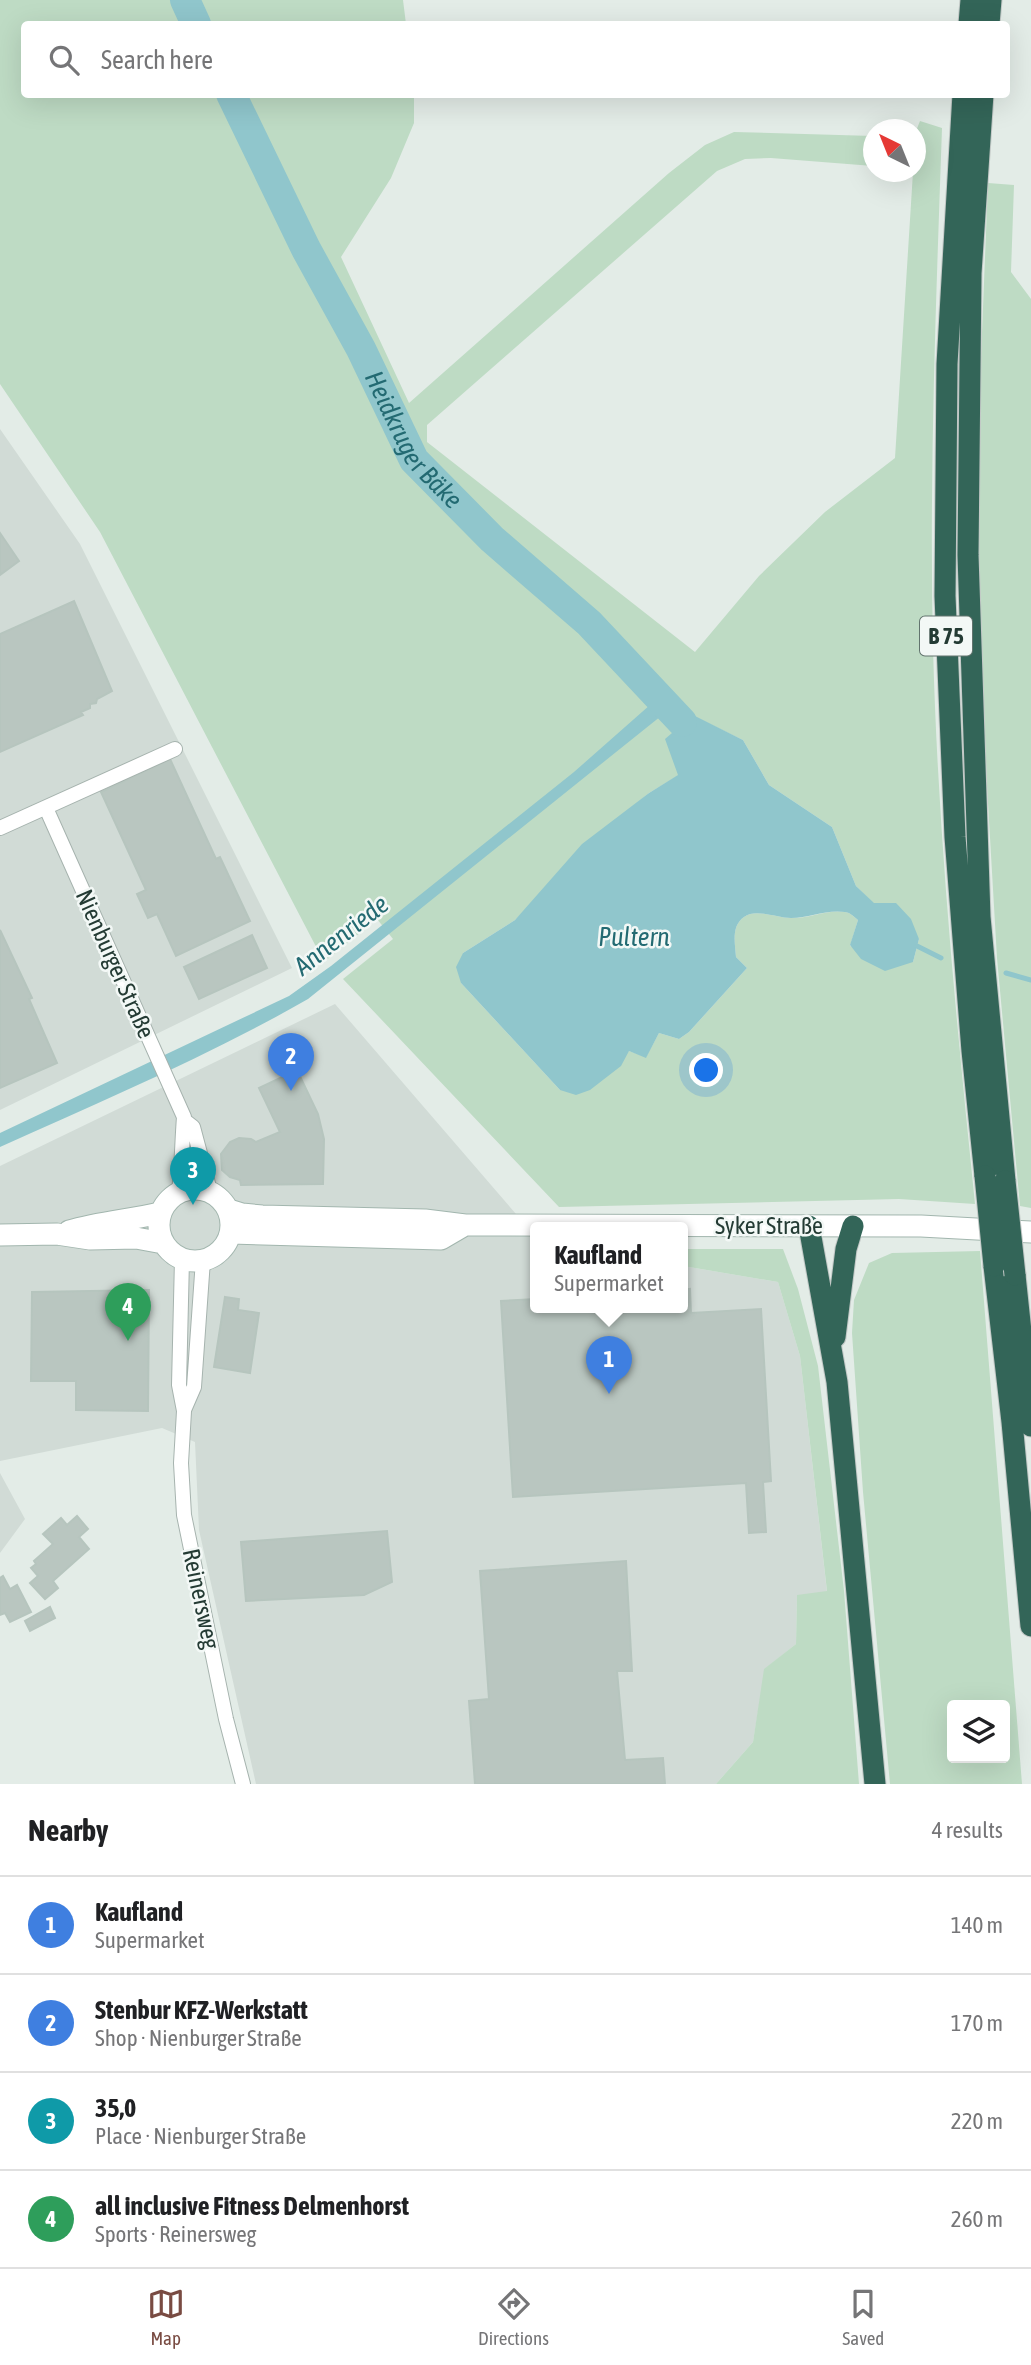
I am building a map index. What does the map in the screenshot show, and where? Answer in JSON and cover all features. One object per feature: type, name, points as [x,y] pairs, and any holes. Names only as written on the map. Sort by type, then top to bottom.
[{"type":"highway","points":[[968,21],[971,0]]},
{"type":"highway","points":[[989,21],[991,0]]},
{"type":"highway","name":"B 75","points":[[963,98],[947,364],[945,596],[955,837],[972,1051],[1015,1275],[1031,1426]]},
{"type":"highway","name":"B 75","points":[[983,98],[971,273],[968,555],[980,917],[995,1179],[994,1266],[1031,1626]]},
{"type":"highway","points":[[809,1226],[838,1396],[875,1784]]},
{"type":"highway","points":[[832,1356],[846,1249],[853,1226]]},
{"type":"main road","points":[[200,1188],[210,1191],[221,1199],[231,1218],[231,1233],[221,1251],[193,1260],[171,1253],[163,1243],[159,1223],[160,1213],[167,1201],[179,1192],[200,1188]]},
{"type":"main road","name":"Syker Straße","points":[[229,1210],[262,1216],[530,1225]]},
{"type":"main road","points":[[57,1234],[160,1213]]},
{"type":"main road","name":"Syker Straße","points":[[231,1233],[441,1239],[466,1225]]},
{"type":"main road","name":"Syker Straße","points":[[688,1226],[954,1226],[1031,1232]]},
{"type":"main road","points":[[0,1236],[57,1234],[90,1239],[136,1238],[163,1243]]},
{"type":"street","points":[[0,828],[175,749]]},
{"type":"street","name":"Nienburger Straße","points":[[46,808],[184,1121],[193,1127],[210,1191]]},
{"type":"street","name":"Nienburger Straße","points":[[179,1192],[184,1121]]},
{"type":"street","name":"Reinersweg","points":[[193,1260],[179,1385],[184,1411],[181,1463],[184,1515],[226,1719],[243,1784]]},
{"type":"street","name":"Reinersweg","points":[[184,1411],[194,1387],[193,1260]]},
{"type":"shaded area","points":[[0,429],[80,544],[292,968],[0,1110]]},
{"type":"shaded area","points":[[335,1004],[530,1230],[530,1313],[688,1313],[688,1267],[778,1282],[800,1356],[827,1592],[797,1596],[796,1644],[765,1669],[753,1742],[716,1784],[256,1784],[199,1530],[195,1442],[162,1428],[0,1461],[0,1166]]},
{"type":"shaded area","points":[[0,1473],[25,1519],[0,1553]]},
{"type":"green space","points":[[0,0],[181,0],[192,21],[21,21],[21,98],[228,98],[398,434],[404,432],[309,250],[234,98],[414,98],[414,123],[391,178],[341,257],[409,403],[669,173],[705,145],[734,132],[863,136],[863,165],[771,158],[745,159],[717,171],[427,425],[427,442],[695,652],[759,576],[825,512],[895,458],[912,182],[926,182],[926,123],[942,128],[933,453],[935,718],[943,857],[975,1204],[899,1199],[559,1207],[343,979],[393,939],[377,919],[324,962],[100,532],[0,384]],"holes":[[[693,716],[743,740],[769,785],[832,827],[856,886],[874,904],[919,939],[913,962],[850,946],[858,920],[847,912],[798,918],[749,914],[737,925],[735,935],[736,957],[747,968],[689,1032],[679,1039],[659,1033],[646,1057],[629,1051],[560,1090],[461,983],[463,953],[515,920],[631,808],[649,793],[679,775]]]},
{"type":"green space","points":[[187,0],[403,0],[406,21],[198,21]]},
{"type":"green space","points":[[988,183],[1014,185],[1011,272],[1031,299],[1031,1208],[1020,1206],[997,958],[987,786],[978,569],[980,382]]},
{"type":"green space","points":[[688,1249],[783,1249],[798,1289],[818,1366],[844,1591],[859,1784],[716,1784],[753,1742],[764,1669],[796,1644],[797,1595],[827,1591],[800,1356],[778,1282],[688,1267]]},
{"type":"green space","points":[[980,1251],[1022,1784],[890,1784],[863,1492],[852,1333],[854,1300],[869,1263],[892,1253]]},
{"type":"water","points":[[659,697],[671,708],[308,999],[195,1058],[0,1147],[0,1133],[289,996],[331,966],[574,772]]},
{"type":"water","name":"Pultern","points":[[693,715],[743,740],[769,785],[832,827],[856,886],[874,903],[896,903],[911,919],[919,939],[913,962],[885,971],[861,959],[850,945],[858,920],[847,912],[791,918],[749,914],[737,925],[735,935],[736,957],[747,968],[689,1032],[679,1039],[659,1033],[646,1058],[629,1051],[621,1066],[590,1090],[576,1095],[560,1090],[461,983],[456,967],[463,953],[515,920],[582,844],[649,793],[678,775],[665,739]]},
{"type":"building","points":[[0,533],[19,561],[0,575]]},
{"type":"building","points":[[74,601],[112,691],[97,699],[96,703],[90,704],[90,708],[81,712],[83,715],[0,752],[0,634]]},
{"type":"building","points":[[170,759],[216,859],[220,857],[250,921],[176,956],[157,914],[148,918],[137,894],[146,890],[101,792]]},
{"type":"building","points":[[0,930],[32,998],[29,999],[57,1063],[0,1088]]},
{"type":"building","points":[[252,935],[267,968],[199,999],[184,967]]},
{"type":"building","points":[[297,1070],[318,1114],[324,1139],[323,1184],[241,1185],[240,1180],[230,1177],[222,1170],[221,1154],[230,1142],[239,1138],[256,1142],[280,1132],[259,1088]]},
{"type":"building","points":[[688,1289],[691,1313],[761,1309],[771,1481],[763,1482],[766,1532],[749,1533],[746,1483],[513,1497],[501,1301],[530,1299],[530,1313],[688,1313]]},
{"type":"building","points":[[149,1290],[148,1411],[76,1410],[76,1381],[31,1381],[32,1292]]},
{"type":"building","points":[[225,1297],[239,1299],[238,1310],[259,1313],[250,1373],[214,1367]]},
{"type":"building","points":[[77,1516],[88,1529],[79,1537],[89,1549],[53,1581],[58,1588],[45,1599],[30,1583],[38,1576],[31,1568],[36,1564],[34,1561],[53,1544],[43,1534],[61,1518],[67,1525]]},
{"type":"building","points":[[387,1531],[392,1582],[364,1595],[246,1601],[241,1542]]},
{"type":"building","points":[[626,1561],[632,1671],[617,1671],[625,1760],[663,1758],[665,1784],[475,1784],[469,1701],[489,1699],[480,1571]]},
{"type":"building","points":[[3,1576],[10,1589],[17,1585],[31,1612],[10,1622],[5,1613],[0,1615],[0,1578]]},
{"type":"building","points":[[50,1607],[55,1618],[30,1631],[25,1621]]},
{"type":"waterway","name":"Heidkruger Bäke","points":[[185,0],[195,21]]},
{"type":"waterway","name":"Heidkruger Bäke","points":[[233,98],[306,249],[361,349],[414,460],[492,539],[589,623],[682,722]]},
{"type":"waterway","points":[[917,946],[941,958]]},
{"type":"waterway","points":[[1006,973],[1031,980]]},
{"type":"place","name":"Stenbur KFZ-Werkstatt","points":[[291,1091]]},
{"type":"place","name":"35,0","points":[[193,1205]]},
{"type":"place","name":"all inclusive Fitness Delmenhorst","points":[[128,1341]]},
{"type":"place","name":"Kaufland","points":[[609,1394]]},
{"type":"water label","name":"Annenriede","points":[[341,935]]}]
